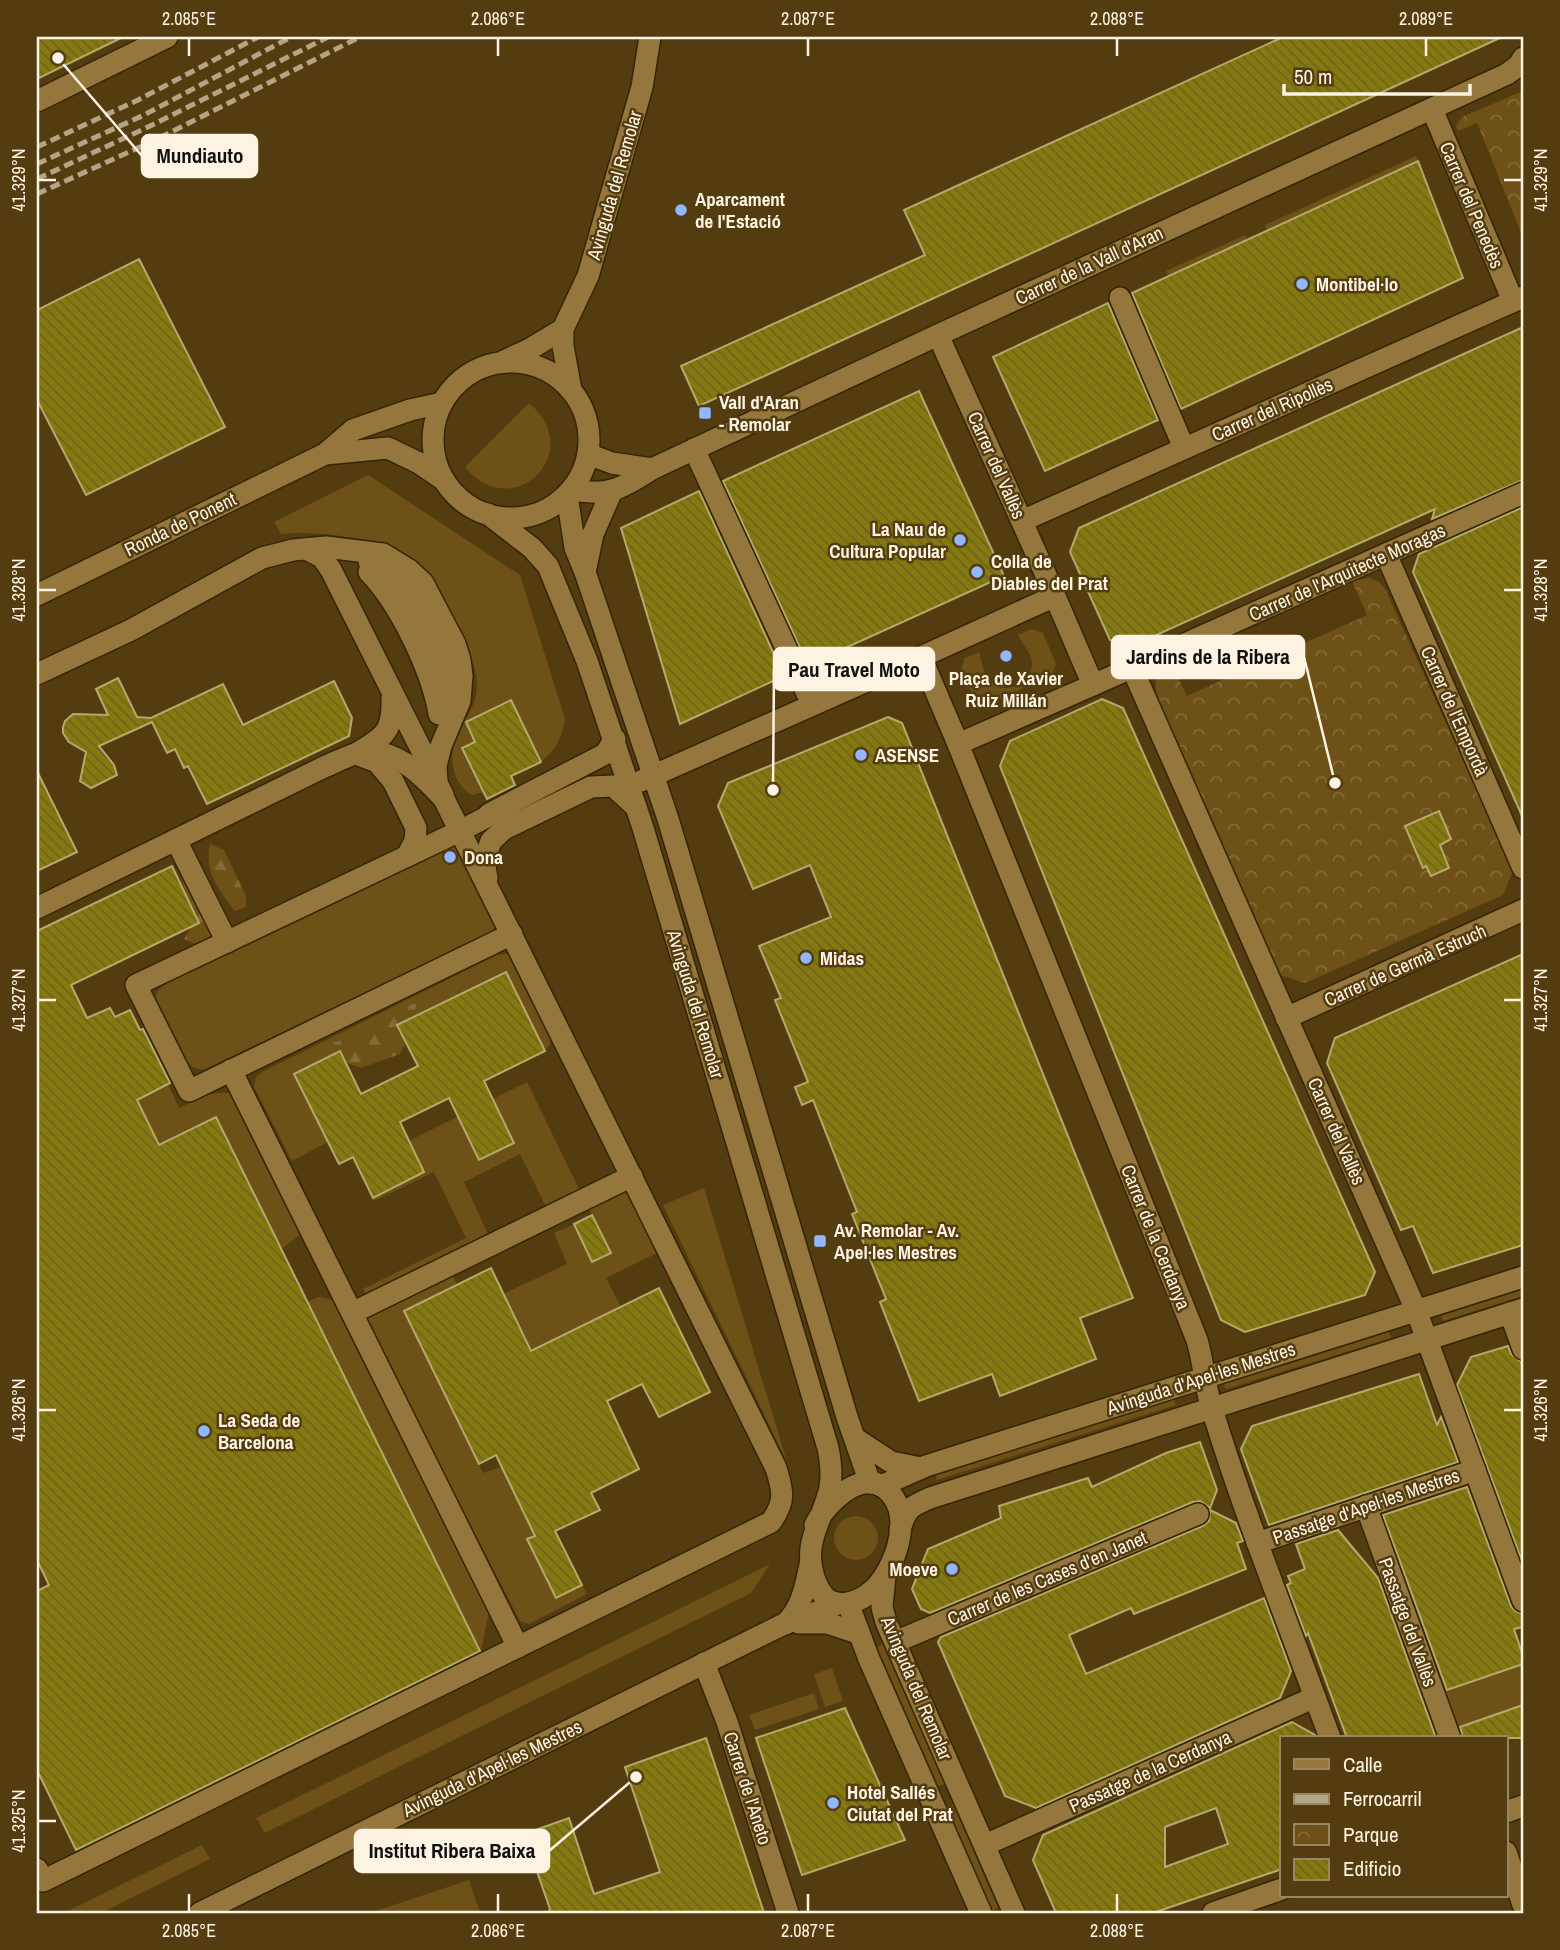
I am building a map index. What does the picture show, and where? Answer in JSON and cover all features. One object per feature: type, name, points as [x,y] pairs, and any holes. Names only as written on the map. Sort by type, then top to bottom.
[{"type":"street","points":[[37,87],[139,37]]},
{"type":"street","points":[[37,101],[167,37]]},
{"type":"street","name":"Avinguda del Remolar","points":[[563,329],[588,275],[642,87],[650,37]]},
{"type":"street","name":"Carrer de la Vall d'Aran","points":[[611,493],[694,449],[1507,74],[1519,65],[1523,58]]},
{"type":"street","name":"Carrer del Penedès","points":[[1432,109],[1518,299]]},
{"type":"street","points":[[1120,298],[1184,448]]},
{"type":"street","name":"Carrer del Ripollès","points":[[1022,521],[1518,299]]},
{"type":"street","points":[[502,362],[528,363],[552,373],[571,390],[582,407],[588,427],[588,454],[583,474],[570,493],[538,513],[513,518],[488,514],[456,495],[444,480],[434,455],[433,428],[442,403],[457,383],[478,369],[530,349],[563,329]]},
{"type":"street","points":[[563,329],[563,346],[571,390]]},
{"type":"street","name":"Carrer del Vallès","points":[[938,335],[1055,596]]},
{"type":"street","name":"Ronda de Ponent","points":[[37,595],[325,454],[353,430],[410,410],[442,403]]},
{"type":"street","name":"Ronda de Ponent","points":[[325,454],[388,448],[419,463],[444,480]]},
{"type":"street","points":[[694,449],[812,704]]},
{"type":"street","points":[[588,454],[612,463],[652,469]]},
{"type":"street","points":[[570,493],[611,493],[596,525],[585,572]]},
{"type":"street","name":"Avinguda del Remolar","points":[[488,514],[532,548],[548,566],[563,598],[615,739],[828,1448],[831,1475],[828,1494],[815,1525],[811,1562],[820,1592],[828,1601],[843,1604],[856,1601],[871,1592],[885,1576],[895,1558],[900,1533],[895,1503],[891,1494],[876,1485],[847,1417],[654,775],[575,548],[570,493]]},
{"type":"street","name":"Carrer de l'Arquitecte Moragas","points":[[1093,685],[1523,493]]},
{"type":"street","points":[[37,674],[131,630],[262,558],[326,547],[383,555],[409,570],[423,583],[455,644],[460,660],[460,701],[441,746],[436,766],[441,791]]},
{"type":"street","points":[[37,1869],[43,1881],[771,1522],[781,1508],[782,1487],[776,1468],[489,887],[331,570],[322,557],[306,549]]},
{"type":"street","points":[[306,549],[350,559],[366,568],[383,586],[425,666],[436,699],[441,746]]},
{"type":"street","name":"Carrer de l'Empordà","points":[[1386,555],[1523,868]]},
{"type":"street","points":[[630,785],[1055,596],[1093,685],[958,744],[921,657]]},
{"type":"street","name":"Carrer del Vallès","points":[[1132,668],[1416,1310],[1523,1601]]},
{"type":"street","points":[[37,908],[375,743],[388,731],[392,719],[392,692]]},
{"type":"street","points":[[512,934],[189,1091],[136,985],[460,831],[605,754],[615,739]]},
{"type":"street","name":"Carrer de la Cerdanya","points":[[958,744],[1197,1340],[1212,1409],[1257,1543],[1329,1736]]},
{"type":"street","points":[[355,754],[375,752],[394,757],[419,771],[441,791],[454,811],[470,817],[482,817],[500,810]]},
{"type":"street","points":[[355,754],[377,762],[393,781],[416,828],[415,841],[407,856]]},
{"type":"street","points":[[489,887],[484,860],[491,841],[504,829],[591,787],[613,786],[637,808]]},
{"type":"street","points":[[176,840],[227,942]]},
{"type":"street","name":"Carrer de Germà Estruch","points":[[1286,1018],[1523,910]]},
{"type":"street","points":[[231,1070],[518,1647]]},
{"type":"street","points":[[352,1313],[632,1176]]},
{"type":"street","name":"Avinguda d'Apel·les Mestres","points":[[876,1485],[920,1468],[1523,1277]]},
{"type":"street","points":[[1517,1311],[1523,1349]]},
{"type":"street","name":"Avinguda d'Apel·les Mestres","points":[[900,1533],[910,1507],[930,1499],[1517,1311]]},
{"type":"street","points":[[856,1439],[891,1462],[920,1468]]},
{"type":"street","name":"Passatge d'Apel·les Mestres","points":[[1257,1543],[1475,1470]]},
{"type":"street","points":[[815,1525],[831,1501],[855,1485],[876,1485]]},
{"type":"street","name":"Passatge del Vallès","points":[[1366,1506],[1449,1736]]},
{"type":"street","name":"Carrer de les Cases d'en Janet","points":[[895,1642],[1198,1514]]},
{"type":"street","points":[[785,1624],[794,1615],[801,1601],[811,1562]]},
{"type":"street","name":"Avinguda del Remolar","points":[[885,1576],[883,1614],[1014,1913]]},
{"type":"street","name":"Avinguda del Remolar","points":[[843,1604],[981,1913]]},
{"type":"street","name":"Avinguda d'Apel·les Mestres","points":[[200,1913],[785,1624],[843,1604]]},
{"type":"street","name":"Avinguda del Remolar","points":[[785,1624],[827,1623],[858,1633]]},
{"type":"street","name":"Carrer de l'Aneto","points":[[704,1663],[727,1722],[788,1913]]},
{"type":"street","name":"Passatge de la Cerdanya","points":[[985,1845],[1315,1697]]},
{"type":"street","points":[[1508,1858],[1523,1905]]},
{"type":"street","points":[[1213,1913],[1280,1890]]},
{"type":"green space","points":[[1523,91],[1523,237],[1477,123],[1458,131],[1456,126],[1462,117]]},
{"type":"green space","points":[[1416,156],[1418,161],[1267,230],[1265,225]]},
{"type":"green space","points":[[1245,235],[1247,240],[1168,276],[1166,271]]},
{"type":"green space","points":[[529,403],[545,422],[550,442],[547,461],[536,475],[521,485],[503,488],[483,483],[465,467]]},
{"type":"green space","points":[[368,475],[520,575],[565,719],[558,743],[541,762],[510,700],[466,722],[475,742],[462,748],[484,792],[472,795],[466,791],[454,771],[454,747],[475,700],[477,685],[469,654],[431,578],[413,561],[378,545],[338,536],[281,534],[274,522]]},
{"type":"green space","points":[[1369,578],[1379,582],[1385,589],[1513,870],[1503,895],[1305,983],[1280,975],[1157,696],[1156,681],[1163,669],[1171,663],[1187,696],[1367,615],[1352,581]]},
{"type":"green space","points":[[1032,629],[1043,633],[1056,664],[1052,675],[984,706],[975,701],[961,668],[965,658],[979,652],[984,672],[991,682],[1004,688],[1017,686],[1028,677],[1032,664],[1029,652],[1018,635]]},
{"type":"green space","points":[[210,844],[224,850],[246,896],[246,907],[235,911],[214,880],[208,854]]},
{"type":"green space","points":[[456,847],[463,856],[495,925],[492,932],[203,1070],[193,1067],[183,1059],[154,1000],[158,991],[168,982],[438,849]]},
{"type":"green space","points":[[190,868],[205,890],[205,922],[213,934],[196,943],[184,939],[194,922],[179,871]]},
{"type":"green space","points":[[511,953],[550,1035],[550,1044],[545,1051],[506,972],[294,1074],[328,1142],[292,1161],[254,1087],[256,1077],[497,955]]},
{"type":"green space","points":[[416,1004],[415,1018],[400,1054],[361,1068],[345,1062],[333,1043],[381,1013]]},
{"type":"green space","points":[[527,1082],[580,1191],[546,1207],[520,1154],[464,1182],[489,1236],[367,1296],[363,1289],[466,1238],[434,1172],[374,1201],[373,1198],[424,1172],[415,1153],[378,1170],[373,1159]]},
{"type":"green space","points":[[168,1084],[179,1108],[211,1094],[232,1094],[300,1226],[299,1236],[281,1249],[216,1117],[159,1145],[137,1100]]},
{"type":"green space","points":[[622,1188],[632,1193],[659,1252],[606,1278],[621,1307],[531,1351],[503,1294],[567,1264],[554,1233],[574,1224],[592,1262],[611,1253],[587,1205]]},
{"type":"green space","points":[[704,1188],[787,1462],[663,1205]]},
{"type":"green space","points":[[453,1276],[457,1285],[405,1311],[483,1473],[501,1467],[535,1536],[527,1540],[556,1598],[582,1585],[587,1594],[529,1624],[520,1621],[364,1318]]},
{"type":"green space","points":[[1523,1289],[1523,1296],[1443,1321],[1441,1315]]},
{"type":"green space","points":[[318,1297],[337,1304],[489,1611],[481,1652],[308,1302]]},
{"type":"green space","points":[[1388,1330],[1391,1338],[1226,1389],[1223,1382]]},
{"type":"green space","points":[[1174,1399],[1176,1405],[937,1480],[935,1473]]},
{"type":"green space","points":[[856,1516],[872,1522],[878,1538],[872,1554],[856,1560],[840,1554],[834,1538],[840,1522]]},
{"type":"green space","points":[[770,1564],[751,1593],[265,1833],[256,1818]]},
{"type":"green space","points":[[883,1644],[945,1784],[938,1786],[877,1647]]},
{"type":"green space","points":[[1523,1664],[1523,1705],[1454,1729],[1441,1693]]},
{"type":"green space","points":[[832,1668],[843,1701],[825,1707],[814,1674]]},
{"type":"green space","points":[[814,1693],[819,1709],[755,1730],[749,1715]]},
{"type":"green space","points":[[953,1804],[998,1908],[992,1911],[946,1807]]},
{"type":"green space","points":[[202,1845],[210,1859],[101,1913],[64,1913]]},
{"type":"green space","points":[[469,1880],[480,1913],[370,1913]]},
{"type":"building","points":[[37,37],[123,37],[37,79]]},
{"type":"building","points":[[1283,37],[1502,37],[699,406],[681,366],[925,255],[904,210]]},
{"type":"building","name":"Montibel·lo","points":[[1418,161],[1463,278],[1181,409],[1132,293]]},
{"type":"building","points":[[139,259],[225,427],[86,495],[37,400],[37,310]]},
{"type":"building","points":[[1108,303],[1158,420],[1045,471],[993,357]]},
{"type":"building","points":[[1523,327],[1523,480],[1432,519],[1435,509],[1130,647],[1110,640],[1070,552],[1079,528]]},
{"type":"building","points":[[919,391],[1004,576],[808,665],[723,481]]},
{"type":"building","points":[[699,491],[784,676],[680,724],[621,528]]},
{"type":"building","points":[[1523,507],[1523,818],[1413,572],[1419,554]]},
{"type":"building","points":[[118,678],[137,717],[151,718],[223,684],[243,725],[334,681],[352,718],[349,736],[207,804],[188,766],[184,768],[175,749],[167,753],[152,722],[99,746],[114,765],[117,775],[91,788],[80,781],[86,752],[69,742],[63,733],[63,727],[73,714],[108,715],[96,689]]},
{"type":"building","points":[[1102,699],[1123,708],[1375,1272],[1365,1295],[1245,1332],[1221,1320],[1000,766],[1010,741]]},
{"type":"building","points":[[511,700],[541,762],[511,776],[515,785],[487,799],[462,748],[475,742],[466,722]]},
{"type":"building","points":[[888,717],[902,723],[1133,1298],[1080,1318],[1096,1359],[1000,1396],[992,1374],[919,1401],[880,1302],[886,1299],[852,1214],[857,1212],[813,1100],[802,1105],[795,1087],[808,1082],[775,1000],[781,998],[759,946],[831,917],[810,865],[753,889],[718,806],[728,783]]},
{"type":"building","points":[[37,771],[77,852],[37,871]]},
{"type":"building","points":[[1439,811],[1451,839],[1440,845],[1449,868],[1431,876],[1426,866],[1423,868],[1405,826]]},
{"type":"building","name":"La Seda de Barcelona","points":[[172,866],[199,923],[71,985],[87,1018],[110,1008],[115,1017],[130,1010],[140,1030],[143,1029],[170,1083],[137,1100],[159,1145],[216,1117],[480,1651],[76,1850],[37,1770],[37,1591],[49,1585],[37,1560],[37,931]]},
{"type":"building","points":[[1523,954],[1523,1245],[1433,1273],[1413,1226],[1401,1230],[1327,1063],[1335,1038]]},
{"type":"building","points":[[506,972],[545,1051],[484,1081],[514,1143],[479,1160],[449,1098],[400,1122],[424,1172],[373,1198],[353,1157],[339,1164],[294,1074],[340,1051],[361,1094],[418,1066],[397,1025]]},
{"type":"building","points":[[592,1215],[611,1253],[592,1262],[574,1224]]},
{"type":"building","points":[[491,1268],[531,1351],[659,1288],[710,1392],[659,1417],[642,1384],[607,1401],[639,1469],[591,1493],[600,1510],[555,1531],[582,1585],[556,1598],[527,1539],[535,1536],[496,1455],[479,1464],[404,1311]]},
{"type":"building","points":[[1508,1346],[1511,1354],[1521,1362],[1523,1369],[1523,1564],[1457,1385],[1471,1357]]},
{"type":"building","points":[[1419,1374],[1437,1425],[1441,1417],[1458,1462],[1269,1525],[1241,1449],[1252,1426]]},
{"type":"building","points":[[1200,1442],[1217,1490],[1210,1508],[1200,1501],[1193,1502],[930,1613],[921,1609],[912,1589],[928,1549],[1001,1518],[999,1506],[1088,1478],[1092,1487],[1166,1453]]},
{"type":"building","points":[[1467,1487],[1511,1606],[1523,1614],[1523,1627],[1514,1629],[1523,1664],[1447,1690],[1383,1515]]},
{"type":"building","points":[[1210,1510],[1236,1523],[1243,1541],[1237,1543],[1246,1569],[1134,1614],[1131,1608],[1069,1635],[1086,1674],[1264,1598],[1291,1671],[1280,1698],[1036,1808],[1005,1796],[938,1642],[941,1637],[1203,1526],[1209,1521]]},
{"type":"building","points":[[1338,1530],[1378,1578],[1435,1736],[1346,1736],[1287,1585],[1291,1583],[1288,1576],[1305,1569],[1296,1544]]},
{"type":"building","points":[[1523,1705],[1523,1738],[1462,1736],[1460,1727]]},
{"type":"building","name":"Hotel Sallés Ciutat del Prat","points":[[845,1708],[905,1840],[802,1875],[756,1738]]},
{"type":"building","points":[[1292,1722],[1315,1735],[1280,1736],[1280,1870],[1153,1913],[1056,1913],[1033,1860],[1043,1835]],"holes":[[[1216,1808],[1228,1844],[1165,1867],[1165,1827]]]},
{"type":"building","points":[[706,1738],[764,1913],[548,1913],[550,1909],[524,1834],[569,1818],[594,1894],[660,1872],[625,1767]]},
{"type":"railway","points":[[37,147],[138,100],[258,37]]},
{"type":"railway","points":[[37,164],[144,115],[291,37]]},
{"type":"railway","points":[[37,179],[328,37]]},
{"type":"railway","points":[[37,194],[153,141],[360,37]]},
{"type":"place","name":"Mundiauto","points":[[58,58]]},
{"type":"place","name":"Aparcament de l'Estació","points":[[681,210]]},
{"type":"place","name":"Montibel·lo","points":[[1302,284]]},
{"type":"place","name":"Vall d'Aran - Remolar","points":[[705,413]]},
{"type":"place","name":"La Nau de Cultura Popular","points":[[960,540]]},
{"type":"place","name":"Colla de Diables del Prat","points":[[977,572]]},
{"type":"place","name":"Plaça de Xavier Ruiz Millán","points":[[1006,656]]},
{"type":"place","name":"ASENSE","points":[[861,755]]},
{"type":"place","name":"Jardins de la Ribera","points":[[1335,783]]},
{"type":"place","name":"Pau Travel Moto","points":[[773,790]]},
{"type":"place","name":"Dona","points":[[450,857]]},
{"type":"place","name":"Midas","points":[[806,958]]},
{"type":"place","name":"Av. Remolar - Av. Apel·les Mestres","points":[[820,1241]]},
{"type":"place","name":"La Seda de Barcelona","points":[[204,1431]]},
{"type":"place","name":"Moeve","points":[[952,1569]]},
{"type":"place","name":"Institut Ribera Baixa","points":[[636,1777]]},
{"type":"place","name":"Hotel Sallés Ciutat del Prat","points":[[833,1803]]}]
